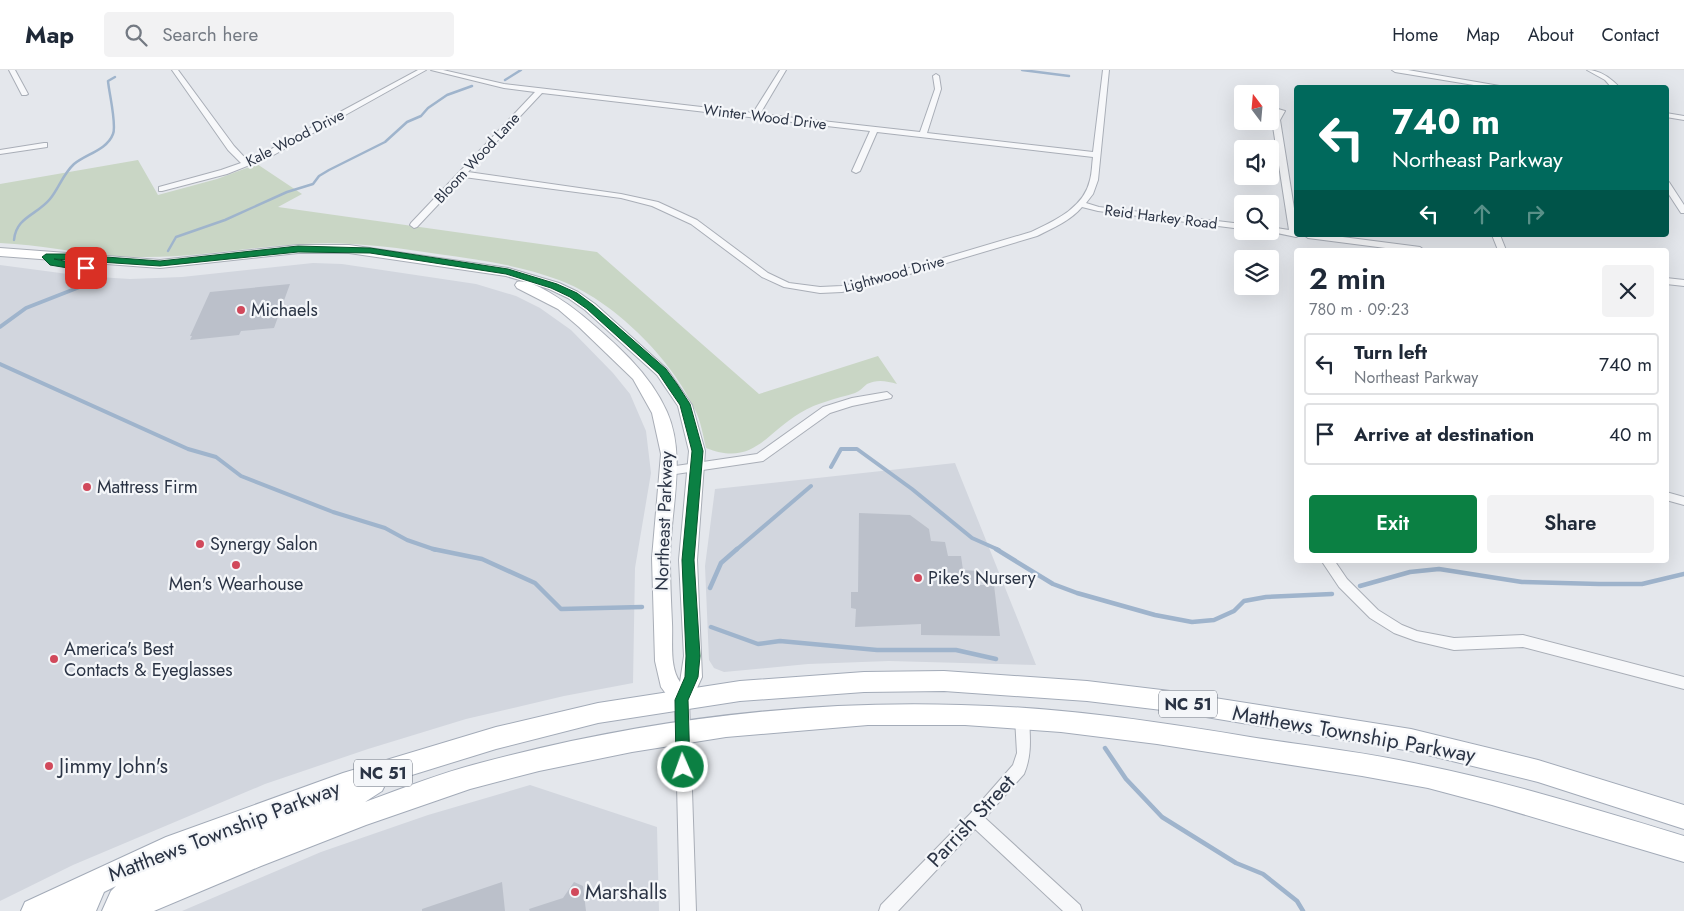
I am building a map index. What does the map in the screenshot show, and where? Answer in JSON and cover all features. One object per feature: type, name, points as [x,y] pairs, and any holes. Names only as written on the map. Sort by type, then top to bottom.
[{"type":"main road","name":"Matthews Township Parkway","points":[[34,911],[166,850],[343,785],[496,738],[553,724],[682,700],[749,691],[864,682],[944,681],[1087,691],[1170,702],[1411,740],[1538,771],[1684,816]]},
{"type":"main road","name":"Matthews Township Parkway","points":[[124,911],[273,847],[488,772],[586,748],[682,731],[800,718],[870,714],[944,714],[1022,718],[1176,735],[1423,776],[1549,807],[1684,849]]},
{"type":"main road","points":[[115,911],[120,900],[133,889],[272,827],[350,797],[401,767]]},
{"type":"main road","points":[[77,911],[88,901],[95,882]]},
{"type":"street","points":[[12,70],[24,94]]},
{"type":"street","points":[[175,70],[231,148],[246,164]]},
{"type":"street","name":"Kale Wood Drive","points":[[162,189],[208,177],[246,164],[279,149],[422,70]]},
{"type":"street","name":"Winter Wood Drive","points":[[434,70],[487,84],[540,91],[1098,155]]},
{"type":"street","points":[[755,116],[782,70]]},
{"type":"street","name":"Lightwood Drive","points":[[462,174],[620,196],[655,204],[694,222],[765,275],[787,285],[820,290],[842,289],[863,285],[1022,239],[1055,224],[1081,204],[1092,186],[1098,155],[1106,70]]},
{"type":"street","points":[[1395,70],[1489,85]]},
{"type":"street","points":[[1590,70],[1614,85]]},
{"type":"street","points":[[922,135],[938,89],[936,76]]},
{"type":"street","name":"Bloom Wood Lane","points":[[414,225],[540,91]]},
{"type":"street","points":[[1281,111],[1276,120],[1294,227]]},
{"type":"street","points":[[1669,116],[1684,118]]},
{"type":"street","points":[[856,171],[874,129]]},
{"type":"street","points":[[0,152],[44,145]]},
{"type":"street","points":[[1669,188],[1684,211]]},
{"type":"street","name":"Reid Harkey Road","points":[[1081,204],[1098,209],[1234,226]]},
{"type":"street","points":[[1279,231],[1294,233]]},
{"type":"street","points":[[1323,237],[1405,248]]},
{"type":"street","name":"Northeast Parkway","points":[[0,252],[46,257],[65,256],[160,264],[298,249],[349,249],[498,270],[532,278],[573,295],[590,307],[662,372],[685,404],[697,451],[688,560],[693,656],[692,677],[682,700],[688,911]]},
{"type":"street","name":"Northeast Parkway","points":[[46,257],[53,264],[103,271],[150,273],[330,256],[376,259],[484,275],[513,282],[563,306],[638,376],[660,413],[665,429],[669,454],[669,471],[661,558],[664,661],[668,681],[682,700]]},
{"type":"street","points":[[1669,281],[1684,283]]},
{"type":"street","points":[[669,471],[759,458],[770,453],[819,414],[830,408],[886,396]]},
{"type":"street","points":[[1669,497],[1684,501]]},
{"type":"street","points":[[1329,563],[1343,583],[1368,608],[1398,629],[1416,636],[1454,644],[1523,641],[1684,683]]},
{"type":"street","name":"Parrish Street","points":[[887,911],[975,819],[1019,769],[1024,753],[1022,718]]},
{"type":"street","points":[[975,819],[1074,911]]},
{"type":"shaded area","points":[[313,263],[342,264],[476,284],[516,296],[540,308],[571,330],[613,373],[630,394],[646,431],[651,473],[635,568],[633,683],[564,696],[466,719],[368,749],[265,784],[73,865],[0,901],[0,265],[83,276],[130,279],[182,277]]},
{"type":"shaded area","points":[[955,463],[1036,665],[889,661],[808,664],[724,672],[714,668],[709,660],[705,566],[715,489]]},
{"type":"shaded area","points":[[530,785],[657,827],[659,911],[182,911],[321,852],[428,815]]},
{"type":"green space","points":[[138,160],[158,195],[217,179],[257,164],[302,194],[278,207],[597,252],[759,394],[878,356],[897,384],[882,381],[871,382],[855,393],[807,409],[747,451],[722,453],[706,448],[699,419],[684,390],[656,351],[638,333],[600,301],[559,280],[529,270],[469,258],[354,244],[282,245],[180,256],[139,257],[104,255],[0,243],[0,184]]},
{"type":"building","name":"Michaels","points":[[290,284],[274,328],[241,331],[239,335],[190,340],[192,336],[190,336],[210,292]]},
{"type":"building","name":"Pike's Nursery","points":[[859,513],[910,515],[929,529],[931,541],[945,542],[948,556],[961,556],[963,570],[977,571],[980,585],[994,585],[1000,636],[921,635],[921,624],[855,627],[856,609],[851,608],[851,592],[858,592]]},
{"type":"building","points":[[502,882],[505,911],[422,911],[422,909]]},
{"type":"building","name":"Marshalls","points":[[574,882],[583,886],[586,911],[530,911],[529,909],[563,898]]},
{"type":"waterway","points":[[505,80],[521,70]]},
{"type":"waterway","points":[[1022,70],[1069,76]]},
{"type":"waterway","points":[[14,240],[19,226],[50,199],[70,168],[79,160],[101,148],[110,139],[113,134],[114,124],[108,81],[115,77]]},
{"type":"waterway","points":[[168,251],[176,237],[225,220],[287,192],[313,184],[319,176],[329,170],[385,142],[407,122],[421,116],[428,108],[447,95],[472,86]]},
{"type":"waterway","points":[[0,327],[26,308],[95,281]]},
{"type":"waterway","points":[[0,364],[188,449],[216,457],[241,476],[333,512],[385,528],[407,540],[433,549]]},
{"type":"waterway","points":[[831,467],[841,449],[857,449],[912,489],[972,538],[999,550]]},
{"type":"waterway","points":[[736,550],[811,486]]},
{"type":"waterway","points":[[433,549],[482,559],[535,583],[561,609],[642,607]]},
{"type":"waterway","points":[[710,588],[721,563],[737,549]]},
{"type":"waterway","points":[[996,549],[1053,584],[1077,593],[1155,615],[1192,622],[1214,620],[1234,611],[1244,601],[1266,597],[1332,594]]},
{"type":"waterway","points":[[1360,586],[1410,572],[1439,569],[1522,582],[1599,584],[1642,584],[1684,574]]},
{"type":"waterway","points":[[711,627],[758,644],[780,641],[877,650],[956,650],[996,659]]},
{"type":"waterway","points":[[1105,748],[1126,779],[1162,817],[1236,863],[1263,874],[1297,901],[1303,911]]},
{"type":"place","name":"Michaels","points":[[241,310]]},
{"type":"place","name":"Mattress Firm","points":[[87,487]]},
{"type":"place","name":"Synergy Salon","points":[[200,544]]},
{"type":"place","name":"Men's Wearhouse","points":[[236,565]]},
{"type":"place","name":"Pike's Nursery","points":[[918,578]]},
{"type":"place","name":"America's Best Contacts & Eyeglasses","points":[[54,659]]},
{"type":"place","name":"Jimmy John's","points":[[49,766]]},
{"type":"place","name":"Marshalls","points":[[575,892]]},
{"type":"route","points":[[86,268],[53,264],[46,257],[65,256],[118,262],[160,264],[298,249],[370,250],[508,272],[532,278],[573,295],[590,307],[662,372],[685,404],[692,426],[697,451],[696,484],[688,560],[688,590],[693,656],[692,677],[682,700],[683,767]]}]
